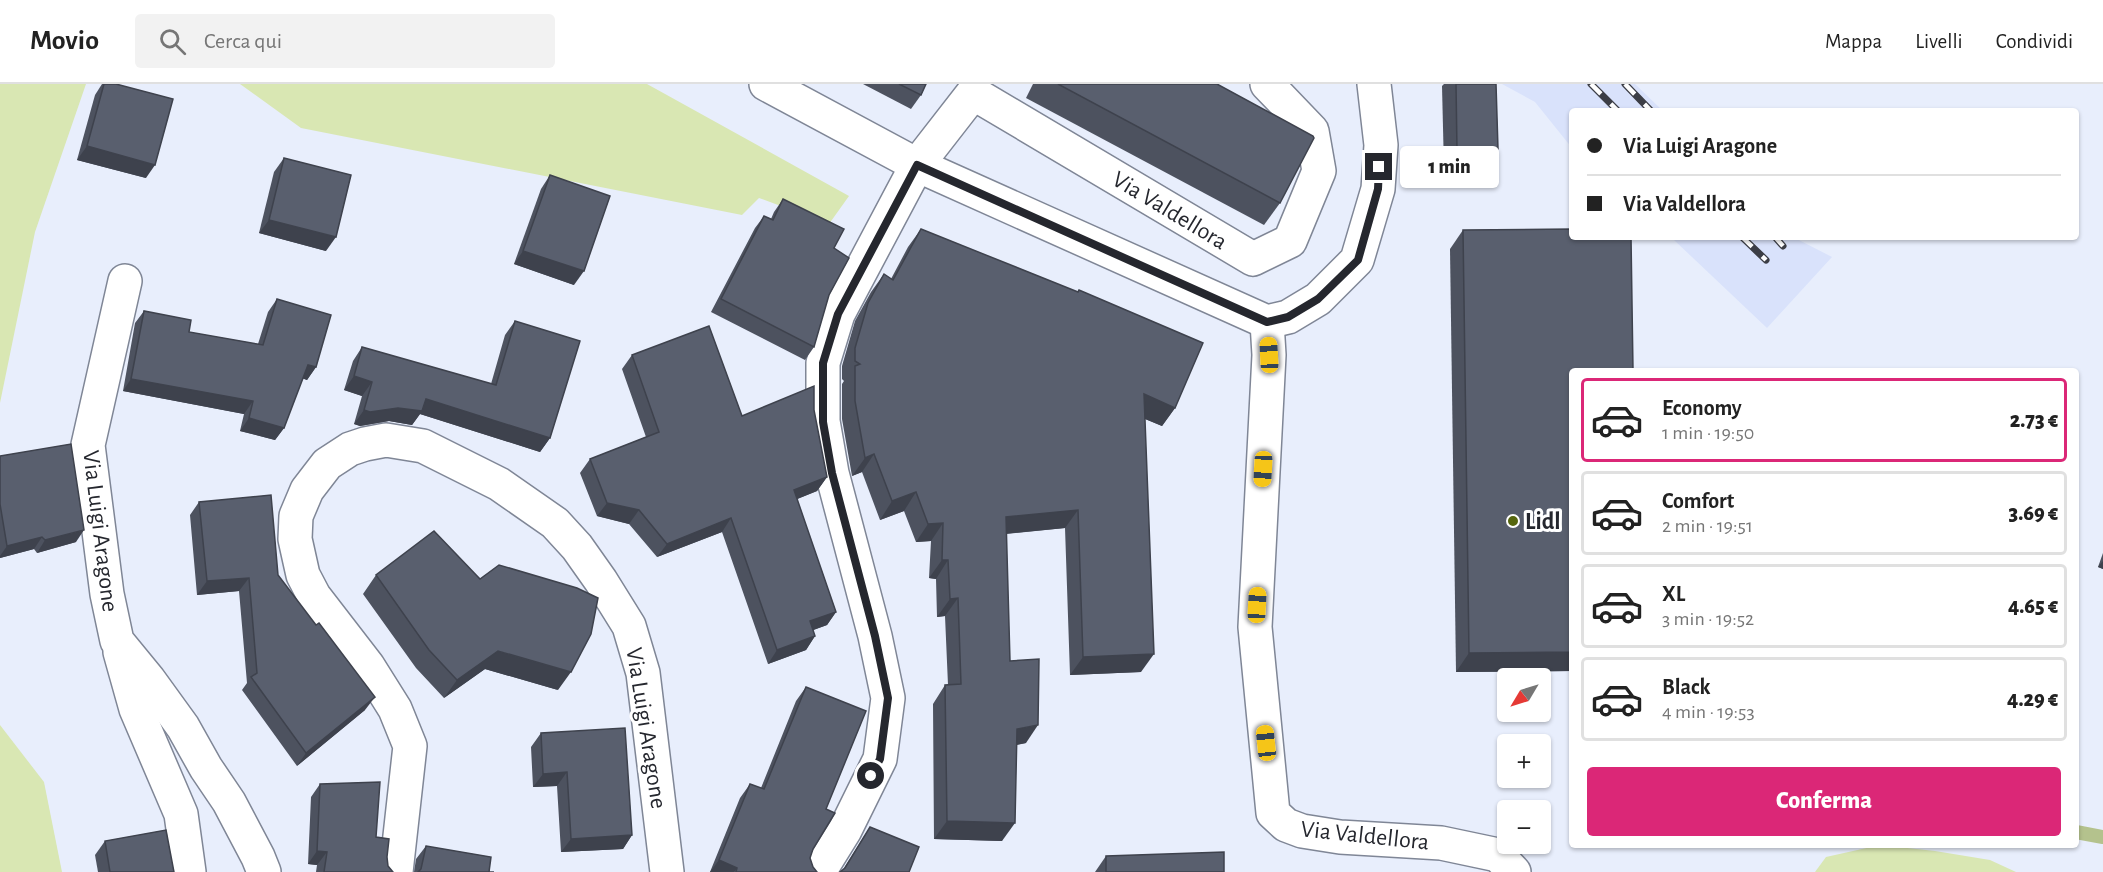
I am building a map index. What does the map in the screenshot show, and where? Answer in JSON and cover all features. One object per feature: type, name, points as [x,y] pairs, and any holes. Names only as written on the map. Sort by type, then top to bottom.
[{"type":"street","points":[[766,84],[917,165],[1267,322],[1288,317],[1318,299],[1358,260],[1378,189],[1381,145],[1374,84]]},
{"type":"street","name":"Via Valdellora","points":[[917,165],[973,93],[1253,259],[1290,241],[1319,171],[1312,131],[1267,84]]},
{"type":"street","points":[[819,872],[846,830],[880,759],[888,698],[875,636],[832,473],[823,422],[823,363],[838,314],[917,165]]},
{"type":"street","name":"Via Luigi Aragone","points":[[125,281],[88,445],[107,594],[117,641],[136,709],[181,814],[189,872]]},
{"type":"street","name":"Via Valdellora","points":[[1267,322],[1269,355],[1256,627],[1273,813],[1286,825],[1302,831],[1340,837],[1441,843],[1498,855],[1514,872]]},
{"type":"street","name":"Via Luigi Aragone","points":[[396,872],[410,746],[395,709],[368,666],[314,596],[303,575],[295,539],[296,516],[307,490],[327,464],[350,449],[386,440],[423,446],[499,484],[555,523],[577,547],[601,581],[629,626],[643,674],[667,872]]},
{"type":"street","name":"Via Luigi Aragone","points":[[117,641],[183,727],[206,768],[229,802],[264,872]]},
{"type":"shaded area","points":[[1502,84],[1635,84],[1660,108],[1569,108],[1569,144],[1535,102]]},
{"type":"shaded area","points":[[1674,240],[1799,240],[1832,257],[1767,328]]},
{"type":"green space","points":[[0,84],[86,84],[35,232],[0,403]]},
{"type":"green space","points":[[240,84],[647,84],[849,196],[829,224],[759,198],[742,215],[301,128]]},
{"type":"green space","points":[[0,725],[44,782],[62,872],[0,872]]},
{"type":"green space","points":[[1866,848],[1908,848],[1990,860],[2016,872],[1815,872],[1826,857]]},
{"type":"building","points":[[104,84],[116,84],[173,99],[155,165],[87,146]]},
{"type":"building","points":[[899,84],[926,84],[921,95]]},
{"type":"building","points":[[1058,84],[1217,84],[1314,138],[1280,203]]},
{"type":"building","points":[[1456,84],[1496,84],[1498,149],[1457,150]]},
{"type":"building","points":[[284,158],[351,175],[336,237],[269,220]]},
{"type":"building","points":[[550,175],[610,196],[584,271],[523,251]]},
{"type":"building","points":[[783,199],[844,229],[834,248],[849,258],[829,295],[814,347],[721,299],[764,216],[773,220]]},
{"type":"building","points":[[921,229],[1078,292],[1079,290],[1203,343],[1175,408],[1144,394],[1154,654],[1083,657],[1078,510],[1006,517],[1010,661],[1039,659],[1038,725],[1017,729],[1015,823],[947,821],[945,685],[961,684],[958,598],[950,599],[948,560],[942,560],[943,523],[928,524],[916,492],[892,501],[874,454],[865,458],[855,401],[855,366],[860,364],[855,361],[855,348],[868,303],[884,274],[893,280]]},
{"type":"building","name":"Lidl","points":[[1569,229],[1569,240],[1631,240],[1633,368],[1569,368],[1569,652],[1469,653],[1463,230]]},
{"type":"building","points":[[277,299],[331,315],[316,367],[308,365],[284,428],[249,418],[253,401],[131,379],[144,311],[191,320],[189,332],[263,345]]},
{"type":"building","points":[[515,321],[580,341],[550,438],[426,399],[422,411],[398,408],[370,412],[364,410],[372,382],[354,376],[362,347],[496,385]]},
{"type":"building","points":[[709,326],[742,416],[814,386],[814,410],[827,477],[794,490],[836,612],[810,621],[815,636],[777,650],[731,518],[667,544],[639,510],[607,503],[590,459],[659,432],[632,355]]},
{"type":"building","points":[[71,444],[84,530],[45,540],[42,537],[7,546],[0,504],[0,456]]},
{"type":"building","points":[[271,495],[278,575],[316,625],[319,623],[375,697],[306,753],[251,677],[257,673],[249,578],[207,581],[199,502]]},
{"type":"building","points":[[434,531],[480,579],[499,565],[577,588],[598,598],[591,634],[571,672],[498,651],[457,680],[429,650],[376,575]]},
{"type":"building","points":[[806,687],[866,711],[826,809],[835,813],[810,858],[817,872],[736,872],[737,868],[719,860],[750,784],[764,789]]},
{"type":"building","points":[[625,728],[632,835],[571,839],[567,772],[543,774],[541,733]]},
{"type":"building","points":[[380,782],[376,837],[389,839],[388,866],[393,872],[324,872],[327,852],[317,851],[320,784]]},
{"type":"building","points":[[870,827],[919,847],[909,872],[840,872],[845,868]]},
{"type":"building","points":[[166,830],[174,872],[110,872],[105,841]]},
{"type":"building","points":[[426,846],[491,857],[489,872],[418,872],[421,869]]},
{"type":"building","points":[[1224,852],[1224,872],[1106,872],[1106,856]]},
{"type":"waterway","points":[[2079,833],[2103,837]]},
{"type":"railway","points":[[1591,84],[1615,108]]},
{"type":"railway","points":[[1625,84],[1648,108]]},
{"type":"railway","points":[[1745,240],[1766,260]]},
{"type":"railway","points":[[1778,240],[1783,246]]},
{"type":"place","name":"Lidl","points":[[1513,521]]},
{"type":"route","points":[[871,776],[880,759],[888,698],[850,535],[832,473],[823,422],[823,363],[838,314],[917,165],[1267,322],[1288,317],[1304,309],[1332,287],[1358,260],[1378,189],[1379,167]]}]
